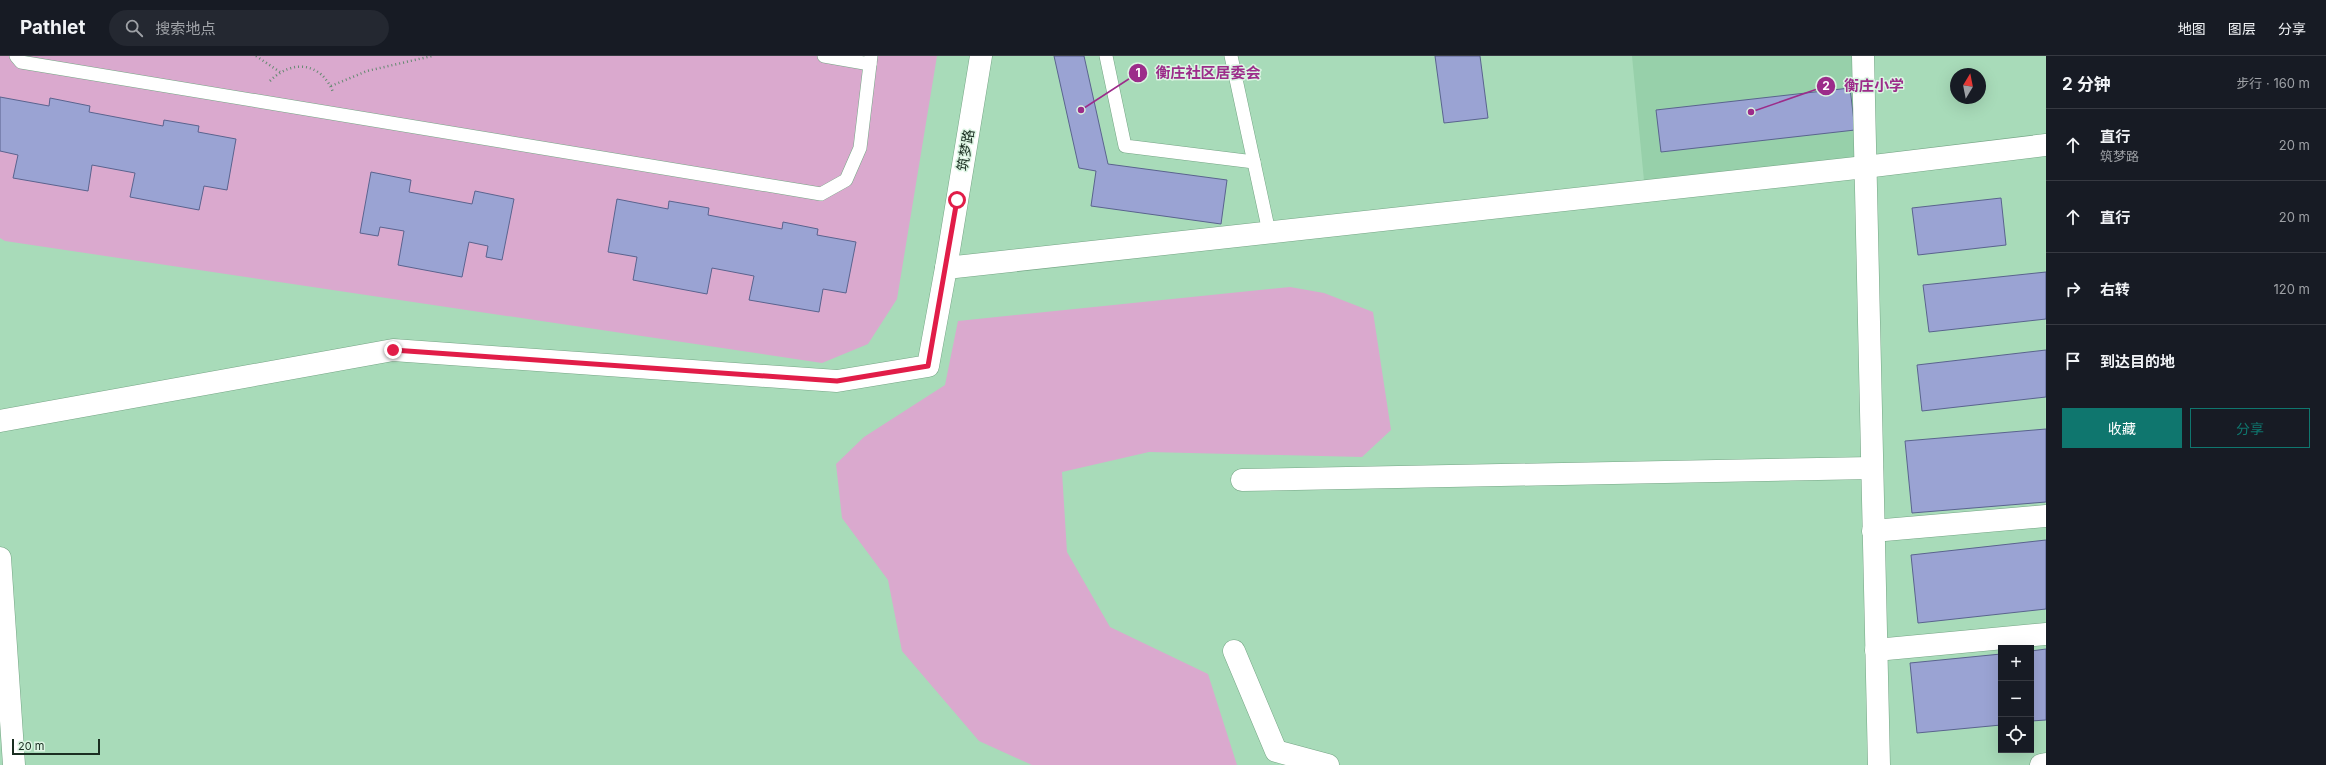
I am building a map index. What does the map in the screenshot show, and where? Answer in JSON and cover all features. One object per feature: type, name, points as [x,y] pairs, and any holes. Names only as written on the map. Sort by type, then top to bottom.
[{"type":"street","name":"筑梦路","points":[[0,421],[393,350],[837,381],[928,366],[946,268],[981,56]]},
{"type":"street","points":[[1863,56],[1873,531],[1880,765]]},
{"type":"street","points":[[946,268],[1865,167],[2046,145]]},
{"type":"street","points":[[1242,480],[1872,468]]},
{"type":"street","points":[[1873,531],[2046,516]]},
{"type":"street","points":[[0,558],[14,765]]},
{"type":"street","points":[[1876,650],[2046,634]]},
{"type":"street","points":[[1234,651],[1276,751],[1328,765]]},
{"type":"street","points":[[2041,765],[2046,764]]},
{"type":"lane","points":[[16,56],[21,62],[821,194],[846,180],[860,148],[870,60],[824,56]]},
{"type":"lane","points":[[1106,56],[1126,146],[1254,162]]},
{"type":"lane","points":[[1231,56],[1269,232]]},
{"type":"path","points":[[256,56],[280,72]]},
{"type":"path","points":[[331,86],[367,71],[432,56]]},
{"type":"path","points":[[262,102],[270,80],[280,72],[291,68],[305,67],[319,72],[331,86],[337,99],[338,115]]},
{"type":"shaded area","points":[[0,56],[937,56],[897,299],[868,344],[822,363],[5,241],[0,238]]},
{"type":"shaded area","points":[[1632,56],[1863,56],[1865,167],[1645,191]]},
{"type":"shaded area","points":[[1290,287],[1324,293],[1373,312],[1391,430],[1362,457],[1149,452],[1062,472],[1067,552],[1110,627],[1208,674],[1237,765],[1032,765],[979,741],[902,651],[888,580],[842,518],[836,464],[864,437],[945,385],[958,321]]},
{"type":"building","points":[[1054,56],[1084,56],[1108,164],[1227,180],[1221,224],[1091,206],[1096,171],[1079,168]]},
{"type":"building","points":[[1435,56],[1480,56],[1488,118],[1444,123]]},
{"type":"building","points":[[1850,88],[1855,130],[1661,152],[1656,110]]},
{"type":"building","points":[[0,97],[49,106],[50,98],[90,106],[89,112],[163,126],[164,120],[199,126],[198,132],[236,139],[227,190],[204,186],[199,210],[130,197],[135,173],[92,165],[88,191],[13,178],[18,155],[0,151]]},
{"type":"building","points":[[371,172],[411,180],[409,192],[472,204],[475,191],[514,199],[502,260],[486,257],[488,246],[469,242],[462,277],[398,265],[404,231],[380,227],[378,236],[360,233]]},
{"type":"building","points":[[2001,198],[2006,245],[1918,255],[1912,208]]},
{"type":"building","points":[[617,199],[668,209],[669,201],[709,208],[708,215],[782,229],[783,222],[818,229],[817,235],[856,242],[846,293],[823,289],[819,312],[749,300],[754,276],[712,268],[707,294],[633,280],[637,257],[608,252]]},
{"type":"building","points":[[2046,272],[2046,319],[1929,332],[1923,285]]},
{"type":"building","points":[[2046,350],[2046,397],[1922,411],[1917,365]]},
{"type":"building","points":[[2046,429],[2046,502],[1912,513],[1905,441]]},
{"type":"building","points":[[2046,540],[2046,609],[1918,623],[1911,555]]},
{"type":"building","points":[[2046,649],[2046,720],[2034,721],[2034,651]]},
{"type":"building","points":[[1998,654],[1998,725],[1917,733],[1910,663]]},
{"type":"place","name":"衡庄社区居委会","points":[[1081,110]]},
{"type":"place","name":"衡庄小学","points":[[1751,112]]},
{"type":"route","points":[[393,350],[837,381],[928,366],[957,200]]}]
